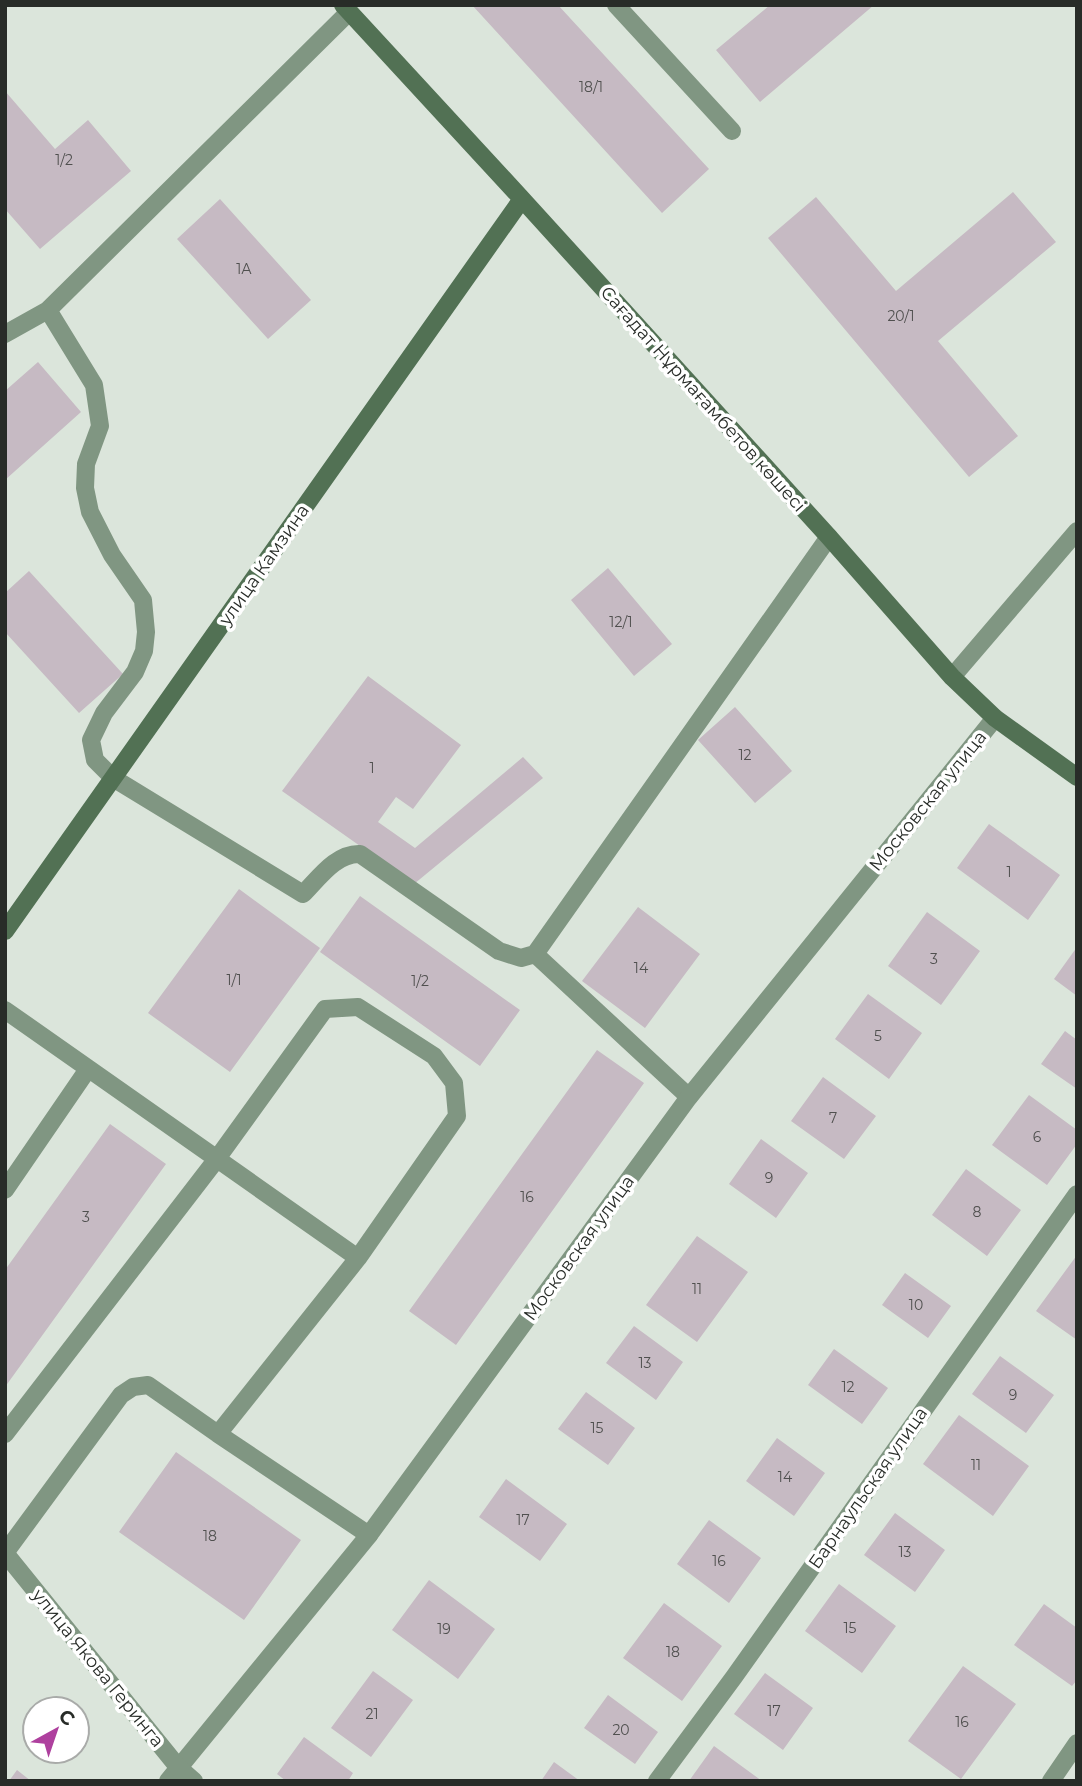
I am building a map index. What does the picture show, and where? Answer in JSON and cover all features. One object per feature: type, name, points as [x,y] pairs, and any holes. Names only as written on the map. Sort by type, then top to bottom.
[{"type":"main road","name":"Сағадат Нұрмағамбетов көшесі","points":[[346,9],[829,537],[952,677],[995,718],[1077,777]]},
{"type":"main road","name":"улица Камзина","points":[[5,931],[522,199]]},
{"type":"street","points":[[616,5],[732,131]]},
{"type":"street","points":[[5,334],[48,310],[346,9]]},
{"type":"street","points":[[48,310],[94,385],[100,426],[86,464],[85,488],[90,512],[112,555],[143,600],[146,632],[144,651],[135,673],[104,713],[92,740],[95,760],[113,778],[303,894],[339,859],[349,854],[360,854],[499,951],[521,958],[535,954],[829,537]]},
{"type":"street","points":[[952,677],[1077,531]]},
{"type":"street","name":"Московская улица","points":[[173,1774],[369,1535],[690,1097],[995,718]]},
{"type":"street","points":[[535,954],[690,1097]]},
{"type":"street","points":[[5,1434],[216,1160],[325,1009],[358,1007],[435,1056],[454,1083],[457,1116],[358,1258],[218,1434]]},
{"type":"street","points":[[5,1010],[358,1258]]},
{"type":"street","points":[[5,1190],[88,1069]]},
{"type":"street","name":"Барнаульская улица","points":[[657,1781],[734,1677],[1077,1194]]},
{"type":"street","points":[[5,1553],[121,1395],[133,1387],[148,1385],[369,1535]]},
{"type":"street","name":"улица Якова Геринга","points":[[5,1553],[173,1774],[194,1781]]},
{"type":"street","points":[[1051,1781],[1077,1743]]},
{"type":"building","points":[[472,5],[558,5],[709,169],[662,213]]},
{"type":"building","points":[[770,5],[874,5],[760,102],[716,50]]},
{"type":"building","points":[[5,91],[55,149],[88,120],[131,171],[40,249],[5,209]]},
{"type":"building","points":[[1013,192],[1056,242],[938,341],[1018,436],[969,477],[768,238],[816,197],[896,291]]},
{"type":"building","points":[[220,199],[311,300],[268,339],[177,239]]},
{"type":"building","points":[[38,362],[81,412],[5,480],[5,391]]},
{"type":"building","points":[[608,568],[672,644],[634,676],[571,600]]},
{"type":"building","points":[[29,571],[123,674],[79,713],[5,632],[5,593]]},
{"type":"building","points":[[368,676],[461,745],[413,809],[396,797],[378,822],[415,848],[523,757],[543,778],[414,884],[282,791]]},
{"type":"building","points":[[735,707],[792,771],[755,803],[698,740]]},
{"type":"building","points":[[989,824],[1060,875],[1028,920],[957,868]]},
{"type":"building","points":[[239,889],[320,948],[230,1072],[148,1013]]},
{"type":"building","points":[[360,896],[520,1010],[480,1066],[320,952]]},
{"type":"building","points":[[638,907],[700,954],[645,1028],[582,981]]},
{"type":"building","points":[[927,912],[980,951],[941,1005],[888,966]]},
{"type":"building","points":[[1077,947],[1077,996],[1054,979]]},
{"type":"building","points":[[868,994],[922,1033],[889,1079],[835,1039]]},
{"type":"building","points":[[1065,1031],[1077,1040],[1077,1089],[1041,1064]]},
{"type":"building","points":[[597,1050],[644,1083],[456,1345],[409,1311]]},
{"type":"building","points":[[823,1077],[876,1116],[844,1159],[791,1121]]},
{"type":"building","points":[[1029,1095],[1077,1130],[1077,1144],[1047,1185],[992,1145]]},
{"type":"building","points":[[110,1124],[166,1164],[5,1387],[5,1270]]},
{"type":"building","points":[[761,1139],[808,1173],[776,1218],[729,1184]]},
{"type":"building","points":[[966,1169],[1021,1210],[987,1256],[932,1215]]},
{"type":"building","points":[[697,1236],[748,1272],[697,1342],[646,1305]]},
{"type":"building","points":[[1077,1255],[1077,1340],[1036,1311]]},
{"type":"building","points":[[905,1273],[951,1306],[928,1338],[882,1305]]},
{"type":"building","points":[[634,1326],[683,1362],[656,1400],[606,1363]]},
{"type":"building","points":[[834,1349],[888,1388],[862,1424],[808,1385]]},
{"type":"building","points":[[1000,1356],[1054,1395],[1026,1433],[972,1394]]},
{"type":"building","points":[[586,1392],[635,1428],[608,1465],[558,1429]]},
{"type":"building","points":[[959,1415],[1029,1466],[993,1516],[923,1464]]},
{"type":"building","points":[[777,1438],[825,1473],[794,1516],[746,1481]]},
{"type":"building","points":[[176,1452],[301,1540],[244,1620],[119,1532]]},
{"type":"building","points":[[506,1479],[567,1524],[540,1561],[479,1517]]},
{"type":"building","points":[[895,1513],[945,1550],[915,1592],[864,1555]]},
{"type":"building","points":[[709,1520],[761,1558],[729,1603],[677,1564]]},
{"type":"building","points":[[429,1580],[495,1629],[458,1679],[392,1630]]},
{"type":"building","points":[[839,1584],[896,1626],[862,1673],[805,1631]]},
{"type":"building","points":[[664,1603],[722,1646],[682,1701],[623,1658]]},
{"type":"building","points":[[1044,1604],[1077,1628],[1077,1680],[1072,1686],[1014,1645]]},
{"type":"building","points":[[963,1666],[1016,1704],[961,1779],[908,1741]]},
{"type":"building","points":[[373,1671],[413,1700],[371,1757],[331,1728]]},
{"type":"building","points":[[765,1673],[813,1708],[783,1750],[734,1714]]},
{"type":"building","points":[[608,1695],[658,1732],[635,1764],[584,1728]]},
{"type":"building","points":[[304,1737],[353,1773],[348,1781],[286,1781],[277,1774]]},
{"type":"building","points":[[714,1746],[762,1781],[689,1781]]},
{"type":"building","points":[[554,1762],[580,1781],[541,1781]]},
{"type":"building","points":[[17,1770],[31,1781],[9,1781]]}]
